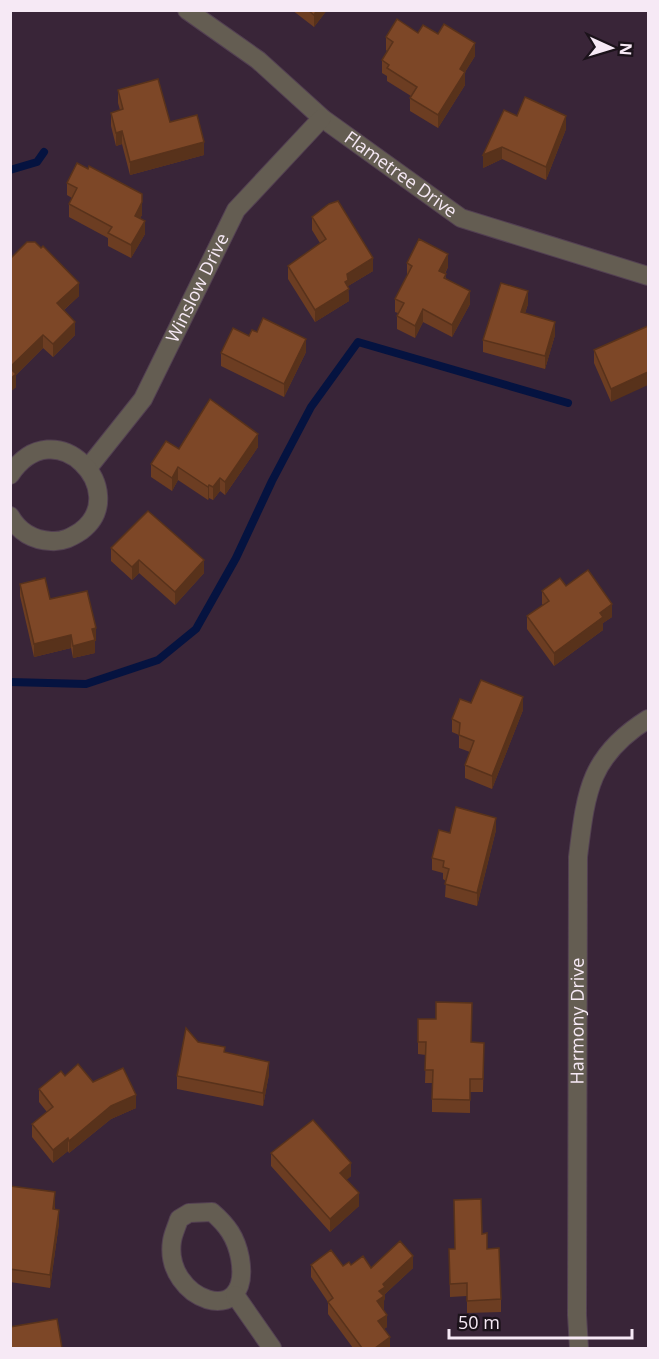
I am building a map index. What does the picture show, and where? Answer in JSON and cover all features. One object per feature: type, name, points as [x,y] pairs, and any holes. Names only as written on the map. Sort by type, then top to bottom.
[{"type":"street","name":"Flametree Drive","points":[[187,10],[258,60],[322,118],[461,218],[648,276]]},
{"type":"street","name":"Winslow Drive","points":[[88,468],[143,399],[236,210],[322,118]]},
{"type":"street","points":[[10,475],[18,464],[31,454],[46,450],[70,454],[88,468],[96,483],[97,499],[94,514],[85,528],[72,537],[56,542],[40,540],[26,534],[10,516]]},
{"type":"street","name":"Harmony Drive","points":[[579,1348],[577,1315],[578,857],[585,802],[598,765],[622,735],[648,719]]},
{"type":"street","points":[[212,1212],[228,1225],[238,1251],[242,1271],[241,1282],[235,1295],[226,1301],[204,1301],[190,1291],[174,1267],[172,1241],[179,1219],[189,1213],[212,1212]]},
{"type":"street","points":[[235,1295],[272,1348]]},
{"type":"building","points":[[397,19],[418,33],[423,25],[438,34],[444,24],[475,43],[460,69],[465,72],[438,115],[410,98],[417,87],[387,68],[389,65],[382,60],[393,42],[386,37]]},
{"type":"building","points":[[158,79],[170,122],[197,115],[204,142],[130,162],[122,131],[116,133],[111,113],[123,109],[118,90]]},
{"type":"building","points":[[525,97],[566,116],[546,167],[502,147],[483,155],[504,110],[517,116]]},
{"type":"building","points":[[77,163],[88,169],[89,166],[142,194],[142,202],[135,216],[145,221],[131,245],[108,233],[112,227],[69,204],[77,188],[67,183]]},
{"type":"building","points":[[338,201],[373,258],[347,274],[348,280],[345,282],[349,289],[315,310],[288,266],[326,239],[312,217],[329,204]]},
{"type":"building","points":[[419,239],[448,254],[439,271],[446,274],[444,278],[470,291],[452,325],[423,309],[415,326],[397,316],[404,303],[395,299],[412,266],[407,263]]},
{"type":"building","points":[[27,242],[35,242],[41,248],[43,246],[79,283],[57,303],[75,322],[53,344],[43,335],[10,367],[10,259]]},
{"type":"building","points":[[501,283],[528,291],[521,312],[555,322],[545,356],[483,340]]},
{"type":"building","points":[[263,318],[306,339],[284,384],[221,353],[233,328],[249,336],[252,330],[257,332]]},
{"type":"building","points":[[648,326],[648,372],[611,389],[594,350]]},
{"type":"building","points":[[10,368],[16,374],[10,379]]},
{"type":"building","points":[[210,399],[258,434],[225,482],[220,478],[213,487],[209,485],[208,487],[178,467],[172,478],[151,464],[166,441],[179,449]]},
{"type":"building","points":[[148,511],[204,560],[175,592],[139,560],[132,567],[111,548]]},
{"type":"building","points":[[588,570],[612,604],[600,613],[603,617],[554,653],[527,616],[549,601],[542,591],[560,578],[566,586]]},
{"type":"building","points":[[45,578],[50,599],[87,591],[96,628],[92,629],[95,640],[73,646],[71,635],[34,644],[20,584]]},
{"type":"building","points":[[481,680],[523,697],[492,776],[465,765],[474,741],[459,735],[460,723],[452,719],[460,699],[471,703]]},
{"type":"building","points":[[456,807],[496,818],[477,893],[445,884],[449,869],[443,867],[444,861],[432,858],[439,830],[450,833]]},
{"type":"building","points":[[436,1002],[472,1003],[471,1042],[484,1043],[483,1079],[470,1079],[470,1100],[432,1099],[433,1070],[425,1070],[426,1042],[418,1042],[418,1019],[436,1019]]},
{"type":"building","points":[[186,1028],[198,1042],[225,1047],[224,1052],[269,1062],[263,1093],[177,1076]]},
{"type":"building","points":[[78,1064],[93,1082],[123,1068],[136,1095],[111,1106],[69,1141],[68,1138],[53,1150],[32,1124],[53,1107],[39,1089],[61,1071],[65,1076]]},
{"type":"building","points":[[313,1120],[351,1163],[340,1173],[359,1193],[330,1219],[271,1153]]},
{"type":"building","points":[[10,1186],[55,1192],[53,1209],[59,1210],[50,1275],[10,1269]]},
{"type":"building","points":[[481,1199],[482,1234],[487,1233],[487,1249],[499,1248],[501,1299],[467,1301],[467,1283],[450,1284],[449,1249],[455,1249],[454,1200]]},
{"type":"building","points":[[400,1241],[413,1256],[383,1284],[385,1287],[379,1291],[384,1296],[377,1301],[387,1315],[378,1321],[390,1337],[375,1348],[362,1348],[328,1302],[333,1298],[311,1265],[331,1250],[343,1266],[349,1262],[351,1265],[363,1256],[371,1268]]},
{"type":"building","points":[[57,1319],[62,1348],[10,1348],[10,1327]]},
{"type":"waterway","points":[[10,170],[37,162],[44,152]]},
{"type":"waterway","points":[[10,682],[86,684],[158,660],[196,629],[236,558],[272,481],[311,407],[358,342],[568,403]]}]
